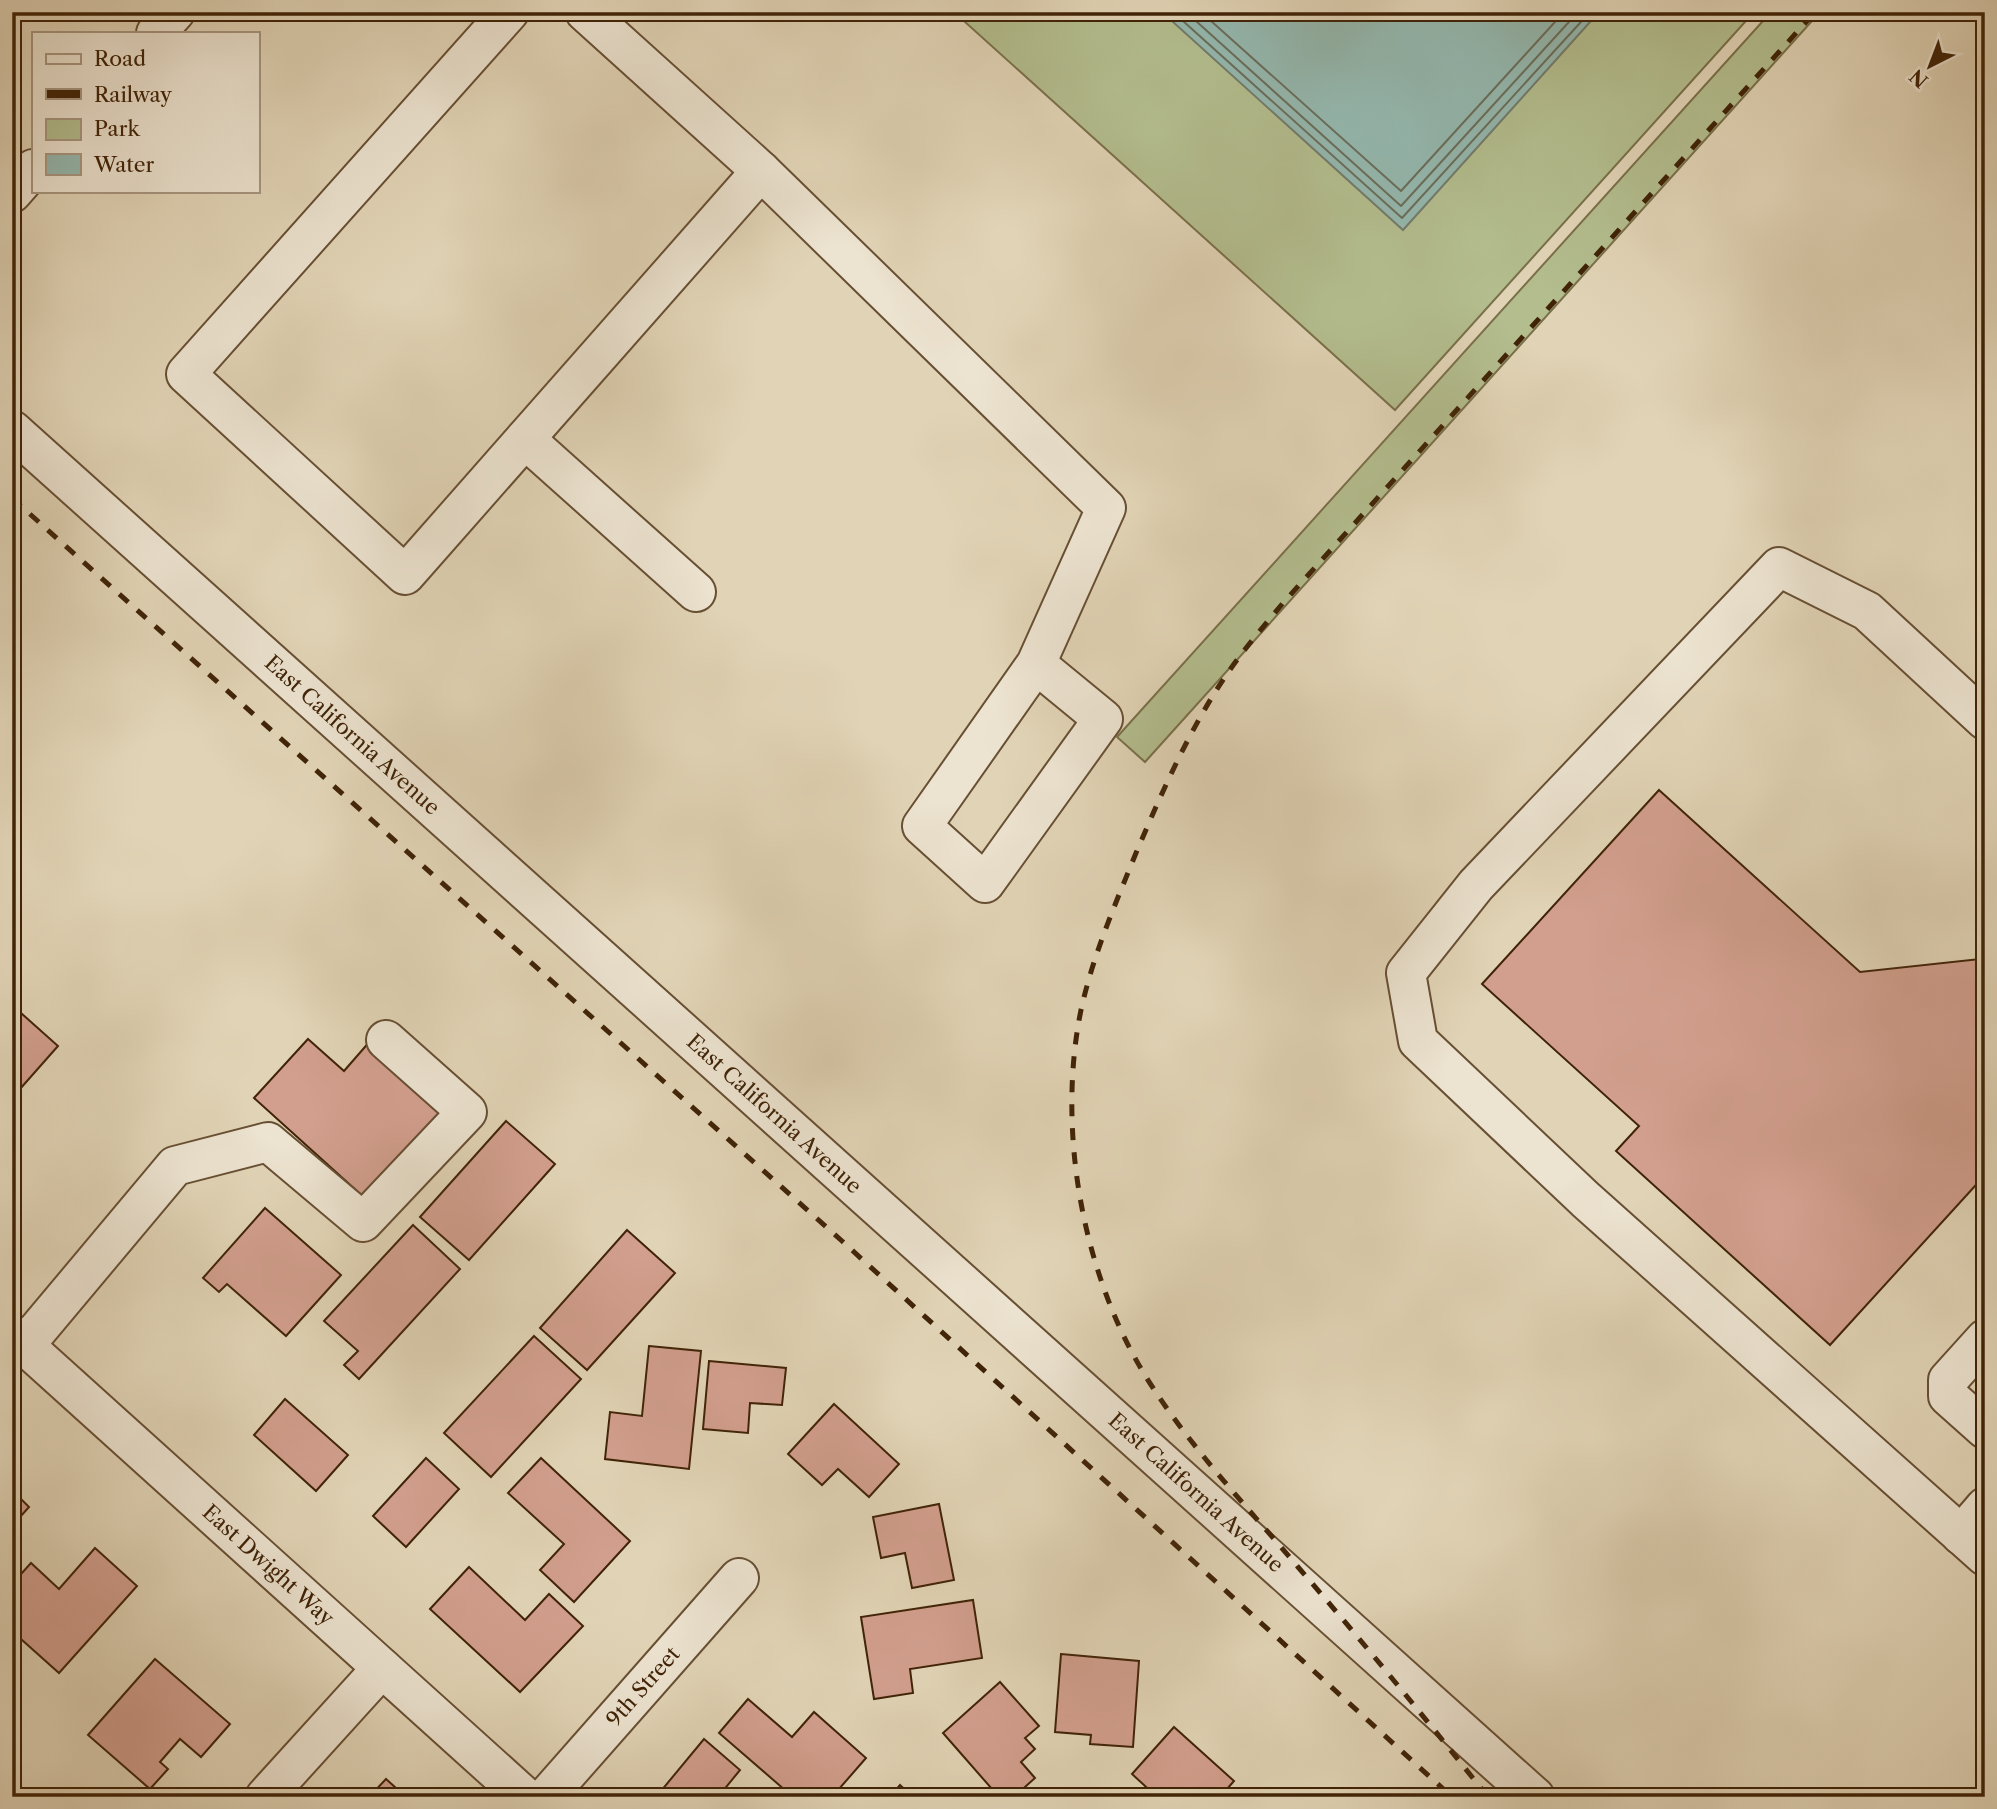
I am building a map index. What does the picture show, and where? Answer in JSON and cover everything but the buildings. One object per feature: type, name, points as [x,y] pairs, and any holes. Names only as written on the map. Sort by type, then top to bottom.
[{"type":"street","points":[[157,32],[175,12]]},
{"type":"street","points":[[509,12],[186,374],[405,575],[761,171]]},
{"type":"street","points":[[585,12],[761,171],[1106,508],[1036,664],[922,826],[985,883],[1104,719],[1036,664]]},
{"type":"street","points":[[12,193],[32,170]]},
{"type":"street","name":"East California Avenue","points":[[12,430],[1535,1797]]},
{"type":"street","points":[[525,439],[696,592]]},
{"type":"street","points":[[1977,1533],[1586,1200],[1418,1041],[1406,973],[1476,885],[1779,567],[1867,611],[1985,720]]},
{"type":"street","points":[[18,1340],[175,1166],[268,1142],[363,1222],[467,1112],[386,1040]]},
{"type":"street","points":[[1985,1339],[1948,1380],[1948,1396],[1985,1429]]},
{"type":"street","name":"East Dwight Way","points":[[18,1340],[525,1797]]},
{"type":"street","name":"9th Street","points":[[546,1797],[739,1578]]},
{"type":"street","points":[[265,1797],[382,1668]]},
{"type":"green space","points":[[954,12],[1754,12],[1395,410]]},
{"type":"green space","points":[[1771,12],[1820,12],[1145,762],[1117,737]]},
{"type":"water","points":[[1162,12],[1599,12],[1403,230]]},
{"type":"railway","points":[[1488,1797],[1370,1652],[1197,1448],[1143,1372],[1104,1288],[1090,1243],[1080,1196],[1072,1101],[1074,1055],[1081,1010],[1105,930],[1156,807],[1201,716],[1234,665],[1283,603],[1815,12]]},
{"type":"railway","points":[[12,498],[842,1241],[1452,1797]]}]
